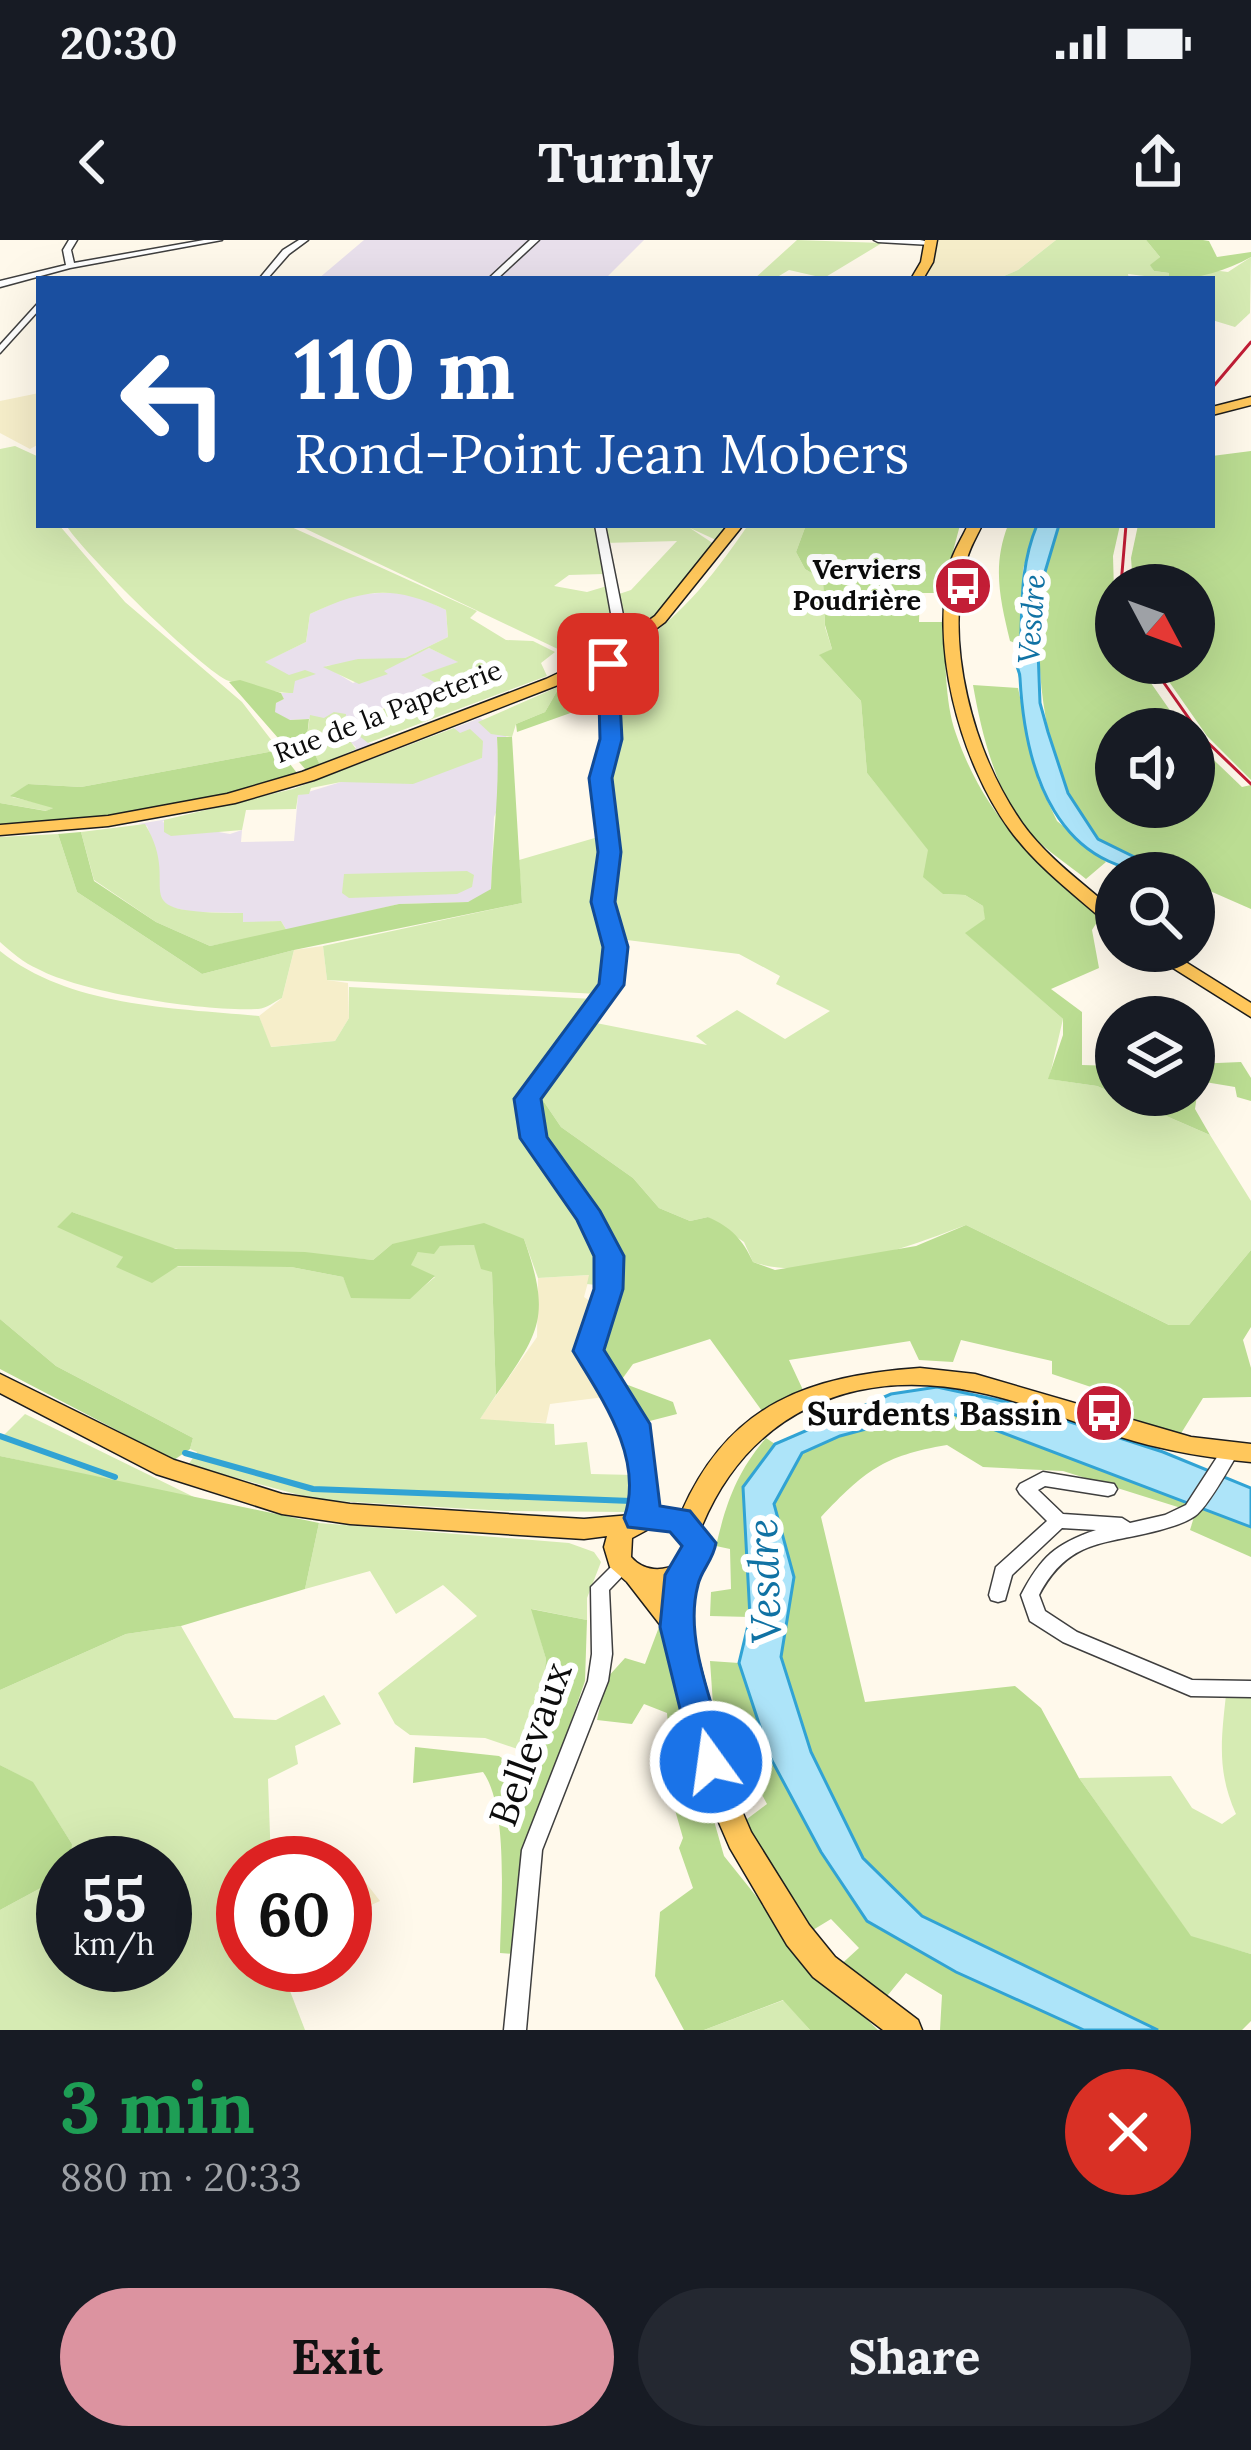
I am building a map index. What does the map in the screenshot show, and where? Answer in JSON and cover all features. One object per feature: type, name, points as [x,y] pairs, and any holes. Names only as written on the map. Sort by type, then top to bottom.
[{"type":"main road","points":[[917,276],[931,242]]},
{"type":"main road","points":[[1215,410],[1251,401]]},
{"type":"main road","name":"Rue de la Papeterie","points":[[0,830],[151,815],[272,788],[601,660],[674,608],[734,528]]},
{"type":"main road","points":[[974,528],[955,570],[958,682],[974,743],[995,794],[1042,855],[1095,902]]},
{"type":"main road","points":[[1189,972],[1251,1010]]},
{"type":"main road","points":[[689,1526],[710,1482],[747,1432],[786,1406],[824,1390],[897,1373],[958,1377],[1169,1442],[1240,1453]]},
{"type":"main road","points":[[0,1383],[165,1467],[251,1497],[350,1514],[584,1528],[666,1516],[689,1526],[699,1552],[682,1575],[677,1627],[718,1788],[740,1839],[798,1936],[824,1967],[907,2030]]},
{"type":"main road","points":[[634,1521],[617,1538],[625,1565],[659,1581],[682,1575]]},
{"type":"main road","points":[[584,1528],[625,1565],[677,1627]]},
{"type":"street","points":[[70,266],[68,250],[73,240]]},
{"type":"street","points":[[51,275],[70,266],[218,240]]},
{"type":"street","points":[[266,276],[304,240]]},
{"type":"street","points":[[495,276],[536,240]]},
{"type":"street","points":[[878,240],[931,242]]},
{"type":"street","points":[[0,284],[36,278]]},
{"type":"street","points":[[0,350],[36,308]]},
{"type":"street","points":[[601,528],[620,630],[627,644]]},
{"type":"street","points":[[601,660],[611,672],[611,739],[601,778],[610,852],[603,902],[616,947],[612,985],[527,1099],[533,1138],[590,1217],[609,1256],[608,1289],[589,1351],[634,1424],[646,1501],[634,1521]]},
{"type":"street","points":[[1240,1453],[1215,1476],[1189,1517],[1137,1526],[1064,1550],[1035,1582],[1030,1595],[1037,1616],[1070,1636],[1191,1688],[1251,1689]]},
{"type":"street","points":[[1108,1490],[1043,1479],[1026,1490],[1058,1521],[1137,1526]]},
{"type":"street","points":[[998,1595],[1004,1571],[1058,1521]]},
{"type":"street","name":"Bellevaux","points":[[515,2030],[532,1850],[598,1682],[600,1587],[625,1565]]},
{"type":"street","points":[[1004,1571],[1035,1582]]},
{"type":"shaded area","points":[[364,240],[644,240],[608,276],[322,276]]},
{"type":"shaded area","points":[[938,240],[1056,240],[1004,276],[924,276]]},
{"type":"shaded area","points":[[36,394],[36,446],[30,449],[0,433],[0,401]]},
{"type":"shaded area","points":[[409,592],[446,610],[448,637],[405,658],[325,666],[353,683],[429,648],[459,662],[423,676],[448,688],[428,698],[364,712],[368,743],[377,743],[353,752],[356,747],[324,718],[289,720],[274,712],[276,703],[284,699],[281,693],[293,693],[264,662],[306,642],[310,614],[353,594]]},
{"type":"shaded area","points":[[480,718],[507,737],[497,738],[500,804],[494,817],[491,889],[481,897],[468,902],[399,904],[287,931],[281,921],[242,923],[243,913],[192,912],[166,906],[157,895],[156,851],[147,826],[138,824],[168,819],[162,822],[230,834],[242,830],[241,842],[294,841],[298,795],[341,782],[390,782],[482,758],[454,728]]},
{"type":"shaded area","points":[[323,946],[327,980],[348,983],[349,1018],[335,1041],[270,1047],[259,1016],[282,998],[294,950]]},
{"type":"shaded area","points":[[590,1275],[584,1297],[599,1307],[583,1344],[595,1378],[612,1396],[550,1404],[546,1423],[479,1420],[537,1337],[538,1278]]},
{"type":"green space","points":[[797,240],[882,243],[827,276],[789,270],[779,276],[757,276]]},
{"type":"green space","points":[[1056,240],[1146,240],[1160,257],[1151,265],[1154,271],[1169,276],[1004,276]]},
{"type":"green space","points":[[1146,240],[1209,241],[1217,257],[1251,252],[1251,257],[1232,266],[1199,276],[1154,271],[1150,265],[1160,257]]},
{"type":"green space","points":[[1251,257],[1250,313],[1235,327],[1215,321],[1215,276],[1199,276],[1212,270],[1228,272]]},
{"type":"green space","points":[[15,446],[36,456],[36,528],[62,528],[125,602],[242,702],[279,750],[81,787],[28,784],[12,797],[55,807],[47,811],[0,803],[0,449]]},
{"type":"green space","points":[[1251,451],[1251,780],[1215,744],[1215,708],[1187,708],[1171,684],[1215,684],[1215,564],[1131,564],[1137,528],[1215,528],[1215,456]]},
{"type":"green space","points":[[68,528],[294,528],[477,611],[470,618],[506,640],[533,641],[555,652],[541,663],[547,676],[368,743],[358,735],[357,722],[365,721],[361,714],[447,689],[421,675],[458,662],[429,648],[384,671],[388,674],[359,684],[323,667],[358,659],[405,658],[448,637],[446,610],[393,593],[362,595],[329,606],[310,614],[306,642],[265,662],[289,675],[305,670],[316,674],[295,681],[293,693],[251,687],[229,681],[195,657]]},
{"type":"green space","points":[[304,528],[597,528],[604,574],[569,575],[554,586],[587,592],[607,586],[613,611],[562,651]]},
{"type":"green space","points":[[603,528],[690,528],[714,544],[661,610],[625,633],[616,595],[631,590],[677,541],[604,543]]},
{"type":"green space","points":[[690,528],[725,528],[716,540]]},
{"type":"green space","points":[[746,528],[805,528],[796,552],[805,569],[823,580],[825,627],[832,649],[820,656],[861,701],[867,773],[929,850],[943,894],[965,895],[983,906],[986,919],[966,933],[1063,1019],[1049,1079],[1095,1086],[1095,1116],[1166,1116],[1210,1135],[1251,1201],[1251,1250],[1189,1325],[1169,1325],[966,1225],[861,1260],[804,1268],[753,1262],[744,1242],[708,1217],[690,1221],[659,1208],[633,1178],[561,1127],[540,1096],[534,1096],[586,1021],[707,1045],[696,1036],[737,1010],[785,1039],[830,1011],[776,984],[780,976],[739,954],[619,939],[607,900],[616,834],[606,781],[614,747],[620,658],[691,598]]},
{"type":"green space","points":[[805,528],[959,528],[942,593],[920,593],[919,622],[944,622],[952,721],[982,790],[1034,857],[1095,911],[1095,970],[1051,989],[1082,1012],[1082,1065],[1095,1065],[1095,1086],[1048,1079],[1063,1035],[1063,1019],[965,933],[985,919],[983,906],[965,895],[943,894],[923,877],[928,850],[867,773],[861,701],[819,655],[832,649],[825,625],[823,580],[805,569],[796,552]]},
{"type":"green space","points":[[1007,528],[1036,528],[1023,569],[1020,645],[1010,641],[1003,611],[1000,555]]},
{"type":"green space","points":[[1058,528],[1119,528],[1113,564],[1095,564],[1095,684],[1152,684],[1168,708],[1095,708],[1095,828],[1215,828],[1215,761],[1242,787],[1251,785],[1251,909],[1215,893],[1215,852],[1117,852],[1078,813],[1049,734],[1039,643],[1041,598]]},
{"type":"green space","points":[[599,671],[609,676],[607,700],[517,732],[516,724],[545,712],[560,686]]},
{"type":"green space","points":[[240,680],[281,693],[284,699],[276,703],[275,712],[290,720],[309,719],[307,737],[320,765],[306,770],[229,682]]},
{"type":"green space","points":[[973,685],[1018,688],[1038,781],[1057,821],[1095,853],[1095,871],[1086,879],[1020,821],[986,745]]},
{"type":"green space","points":[[560,686],[545,712],[516,724],[512,737],[491,734],[478,722]]},
{"type":"green space","points":[[334,712],[346,714],[345,734],[356,749],[320,765],[307,737],[310,715],[324,718]]},
{"type":"green space","points":[[454,728],[460,733],[470,729],[483,741],[482,758],[413,784],[341,782],[311,788],[309,794],[298,795],[296,809],[246,810],[242,830],[171,836],[164,832],[164,820],[293,789]]},
{"type":"green space","points":[[497,737],[512,737],[522,903],[202,974],[77,892],[58,834],[81,832],[94,881],[156,922],[210,946],[399,904],[468,902],[491,889]]},
{"type":"green space","points":[[279,750],[297,773],[150,809],[0,826],[0,803],[46,811],[53,808],[10,796],[28,784],[81,787]]},
{"type":"green space","points":[[145,824],[156,847],[166,903],[179,909],[243,913],[243,922],[281,921],[287,931],[210,946],[156,922],[94,880],[81,832]]},
{"type":"green space","points":[[58,834],[77,892],[202,974],[294,950],[282,998],[258,1009],[145,999],[58,978],[18,957],[0,942],[0,837]]},
{"type":"green space","points":[[605,835],[611,939],[598,994],[327,980],[323,946],[522,903],[519,860]]},
{"type":"green space","points":[[467,871],[474,875],[472,887],[457,894],[349,898],[342,893],[344,874]]},
{"type":"green space","points":[[0,951],[27,970],[90,994],[158,1007],[259,1016],[271,1047],[335,1041],[349,1018],[349,987],[594,999],[521,1100],[537,1154],[587,1218],[605,1286],[587,1284],[589,1275],[538,1278],[524,1239],[392,1244],[373,1260],[226,1253],[151,1243],[72,1212],[124,1258],[117,1266],[291,1267],[343,1277],[352,1298],[410,1298],[435,1277],[410,1265],[418,1252],[474,1245],[492,1272],[496,1395],[480,1419],[554,1424],[555,1445],[587,1442],[591,1474],[634,1475],[628,1512],[506,1511],[318,1500],[188,1465],[197,1452],[190,1449],[193,1438],[56,1366],[0,1319]]},
{"type":"green space","points":[[1241,1062],[1251,1078],[1251,1101],[1237,1097],[1235,1087],[1215,1084],[1215,1063]]},
{"type":"green space","points":[[534,1096],[540,1096],[561,1127],[633,1178],[659,1208],[690,1221],[708,1217],[716,1221],[735,1235],[753,1262],[775,1270],[916,1246],[966,1225],[1169,1325],[1189,1325],[1251,1250],[1251,1327],[1243,1340],[1251,1368],[1251,1397],[1203,1398],[1180,1435],[1127,1419],[1133,1401],[1052,1374],[1052,1361],[961,1340],[953,1362],[919,1360],[910,1341],[789,1360],[803,1390],[762,1411],[710,1339],[633,1364],[620,1382],[673,1402],[677,1414],[638,1424],[592,1351],[611,1251],[550,1157]]},
{"type":"green space","points":[[1166,1116],[1199,1116],[1210,1135]]},
{"type":"green space","points":[[72,1212],[176,1249],[305,1252],[373,1260],[392,1244],[484,1223],[524,1239],[537,1287],[537,1322],[496,1395],[492,1272],[481,1269],[474,1245],[440,1246],[434,1254],[418,1252],[411,1265],[435,1276],[410,1299],[351,1298],[343,1277],[291,1267],[178,1266],[152,1283],[116,1267],[123,1257],[57,1227]]},
{"type":"green space","points":[[0,1319],[56,1366],[193,1438],[190,1449],[174,1460],[0,1369]]},
{"type":"green space","points":[[940,1409],[1192,1503],[1181,1508],[1063,1471],[983,1467],[947,1445],[906,1454],[876,1468],[821,1517],[865,1702],[1015,1686],[1041,1708],[1079,1778],[1191,1936],[1251,1954],[1251,2021],[1242,2030],[1158,2030],[922,1916],[863,1858],[811,1752],[781,1657],[794,1577],[774,1504],[802,1453],[840,1436]]},
{"type":"green space","points":[[25,1414],[200,1500],[0,1456],[0,1439]]},
{"type":"green space","points":[[766,1438],[775,1444],[743,1487],[750,1617],[710,1616],[711,1592],[731,1589],[730,1549],[716,1546],[724,1516],[740,1476]]},
{"type":"green space","points":[[0,1456],[319,1523],[305,1589],[181,1626],[126,1634],[0,1690]]},
{"type":"green space","points":[[1198,1504],[1251,1527],[1251,1557],[1190,1530]]},
{"type":"green space","points":[[319,1523],[569,1543],[594,1552],[601,1562],[587,1598],[587,1620],[532,1609],[546,1659],[535,1755],[485,1738],[410,1735],[395,1724],[378,1693],[477,1616],[443,1585],[396,1614],[370,1571],[305,1589]]},
{"type":"green space","points":[[531,1609],[587,1620],[585,1681],[528,1846],[514,1954],[500,1953],[500,1833],[483,1772],[413,1783],[415,1747],[499,1756],[525,1774],[535,1755],[546,1659]]},
{"type":"green space","points":[[181,1626],[234,1718],[276,1720],[324,1695],[341,1724],[295,1746],[298,1764],[268,1779],[270,1836],[216,1836],[216,1992],[290,1992],[305,2030],[0,2030],[0,1910],[36,1891],[36,1992],[192,1992],[192,1836],[67,1836],[33,1783],[0,1765],[0,1690],[126,1634]]},
{"type":"green space","points":[[659,1627],[724,1856],[817,1972],[878,2030],[810,2030],[783,2000],[704,2030],[684,2030],[655,1976],[660,1912],[693,1888],[679,1848],[683,1838],[675,1810],[667,1713],[644,1704],[632,1724],[597,1720],[606,1679],[625,1658],[645,1664]]},
{"type":"green space","points":[[710,1661],[739,1663],[770,1757],[821,1852],[867,1921],[956,1972],[1084,2030],[940,2030],[942,1995],[906,1973],[883,2001],[836,1969],[859,1948],[831,1919],[808,1933],[735,1828],[767,1804],[747,1767],[726,1770],[714,1719]]},
{"type":"green space","points":[[1251,1693],[1251,1954],[1191,1937],[1079,1778],[1171,1776],[1192,1808],[1222,1824],[1236,1814],[1223,1770],[1226,1695]]},
{"type":"green space","points":[[0,1765],[33,1782],[67,1836],[36,1836],[36,1891],[0,1910]]},
{"type":"green space","points":[[784,2000],[810,2030],[704,2030]]},
{"type":"water","name":"Vesdre","points":[[1036,528],[1058,528],[1042,582],[1040,703],[1068,793],[1098,839],[1124,852],[1095,854],[1073,836],[1040,781],[1016,660],[1026,565]]},
{"type":"water","name":"Vesdre","points":[[937,1387],[1012,1403],[1163,1452],[1251,1488],[1251,1527],[940,1409],[840,1436],[802,1453],[774,1504],[794,1577],[781,1657],[811,1752],[863,1858],[922,1916],[1158,2030],[1084,2030],[956,1972],[867,1921],[821,1852],[770,1757],[739,1663],[750,1617],[743,1487],[775,1444],[891,1394]]},
{"type":"waterway","points":[[0,1436],[115,1477]]},
{"type":"waterway","points":[[185,1453],[313,1489],[631,1501]]},
{"type":"railway","points":[[1215,384],[1251,342]]},
{"type":"railway","points":[[1123,564],[1126,528]]},
{"type":"railway","points":[[1165,684],[1202,737],[1251,784]]},
{"type":"place","name":"Verviers Poudrière","points":[[963,586]]},
{"type":"place","name":"Surdents Bassin","points":[[1104,1413]]},
{"type":"route","points":[[608,664],[611,739],[601,778],[610,852],[603,902],[616,947],[612,985],[527,1099],[533,1138],[590,1217],[609,1256],[608,1289],[589,1351],[634,1424],[646,1501],[640,1518],[653,1515],[679,1520],[689,1526],[699,1543],[696,1561],[682,1575],[677,1627],[711,1762]]}]
